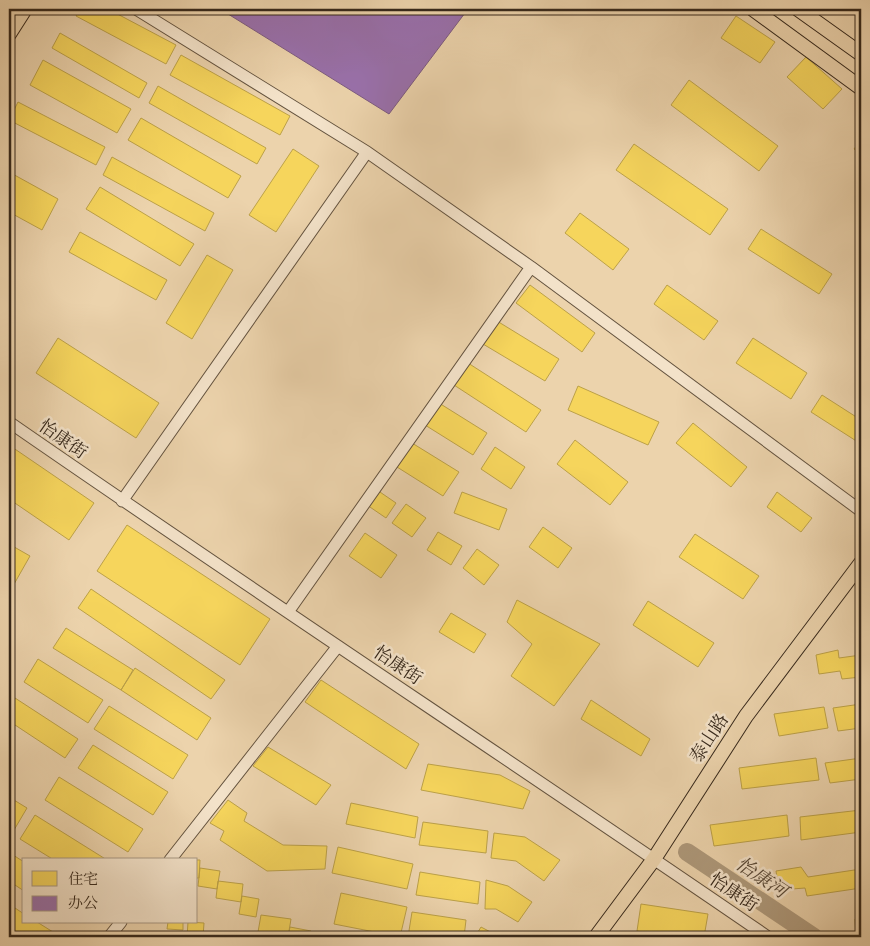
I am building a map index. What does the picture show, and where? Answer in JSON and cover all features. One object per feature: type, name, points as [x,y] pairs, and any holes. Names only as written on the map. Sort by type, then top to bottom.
[{"type":"main road","points":[[9,34],[25,9]]},
{"type":"main road","points":[[753,9],[861,88]]},
{"type":"main road","points":[[798,9],[861,54]]},
{"type":"main road","name":"泰山路","points":[[596,937],[654,859],[746,716],[861,564]]},
{"type":"street","points":[[136,9],[367,152],[531,267],[861,511]]},
{"type":"street","points":[[122,501],[367,152]]},
{"type":"street","points":[[288,612],[531,267]]},
{"type":"street","name":"怡康街","points":[[9,422],[122,501],[768,937]]},
{"type":"street","points":[[172,858],[338,646]]},
{"type":"street","points":[[109,937],[119,924]]},
{"type":"building: 住宅","points":[[80,9],[108,9],[176,45],[166,64],[76,16]]},
{"type":"building: 住宅","points":[[736,16],[775,42],[760,63],[721,38]]},
{"type":"building: 住宅","points":[[60,33],[147,83],[139,98],[52,48]]},
{"type":"building: 住宅","points":[[181,55],[290,116],[280,135],[170,75]]},
{"type":"building: 住宅","points":[[806,57],[842,89],[823,109],[787,77]]},
{"type":"building: 住宅","points":[[43,60],[131,109],[117,133],[30,85]]},
{"type":"building: 住宅","points":[[689,80],[778,146],[759,171],[671,105]]},
{"type":"building: 住宅","points":[[158,86],[266,148],[257,164],[149,103]]},
{"type":"building: 住宅","points":[[18,102],[105,147],[96,165],[9,120]]},
{"type":"building: 住宅","points":[[141,118],[241,176],[228,198],[128,140]]},
{"type":"building: 住宅","points":[[861,140],[861,154],[854,149]]},
{"type":"building: 住宅","points":[[634,144],[728,209],[710,235],[616,170]]},
{"type":"building: 住宅","points":[[293,149],[319,166],[276,232],[249,215]]},
{"type":"building: 住宅","points":[[112,157],[214,213],[205,231],[103,175]]},
{"type":"building: 住宅","points":[[9,172],[58,199],[42,230],[9,212]]},
{"type":"building: 住宅","points":[[100,187],[194,244],[180,266],[86,209]]},
{"type":"building: 住宅","points":[[580,213],[629,249],[613,270],[565,233]]},
{"type":"building: 住宅","points":[[761,229],[832,274],[819,294],[748,249]]},
{"type":"building: 住宅","points":[[80,232],[167,280],[156,300],[69,252]]},
{"type":"building: 住宅","points":[[207,255],[233,270],[192,339],[166,323]]},
{"type":"building: 住宅","points":[[530,285],[595,333],[582,352],[516,303]]},
{"type":"building: 住宅","points":[[667,285],[718,321],[704,340],[654,304]]},
{"type":"building: 住宅","points":[[497,321],[559,359],[545,381],[483,344]]},
{"type":"building: 住宅","points":[[58,338],[159,403],[136,438],[36,373]]},
{"type":"building: 住宅","points":[[753,338],[807,373],[791,399],[736,363]]},
{"type":"building: 住宅","points":[[468,363],[541,410],[526,432],[454,385]]},
{"type":"building: 住宅","points":[[578,386],[659,422],[648,445],[568,410]]},
{"type":"building: 住宅","points":[[822,395],[861,420],[861,444],[811,412]]},
{"type":"building: 住宅","points":[[439,403],[487,433],[473,455],[425,425]]},
{"type":"building: 住宅","points":[[693,423],[747,467],[731,487],[676,443]]},
{"type":"building: 住宅","points":[[575,440],[628,482],[610,505],[557,464]]},
{"type":"building: 住宅","points":[[412,443],[459,472],[443,496],[397,467]]},
{"type":"building: 住宅","points":[[9,445],[94,503],[69,540],[9,499]]},
{"type":"building: 住宅","points":[[495,447],[525,467],[511,489],[481,469]]},
{"type":"building: 住宅","points":[[377,490],[396,503],[386,518],[367,505]]},
{"type":"building: 住宅","points":[[462,492],[507,509],[499,530],[454,513]]},
{"type":"building: 住宅","points":[[777,492],[812,518],[801,532],[767,507]]},
{"type":"building: 住宅","points":[[406,504],[426,518],[412,537],[392,523]]},
{"type":"building: 住宅","points":[[127,525],[270,619],[240,665],[97,571]]},
{"type":"building: 住宅","points":[[543,527],[572,548],[558,568],[529,547]]},
{"type":"building: 住宅","points":[[438,532],[462,546],[451,565],[427,550]]},
{"type":"building: 住宅","points":[[365,533],[397,555],[381,578],[349,556]]},
{"type":"building: 住宅","points":[[695,534],[759,576],[743,599],[679,557]]},
{"type":"building: 住宅","points":[[9,544],[30,556],[9,593]]},
{"type":"building: 住宅","points":[[477,549],[499,565],[484,585],[463,568]]},
{"type":"building: 住宅","points":[[91,589],[225,680],[211,699],[78,608]]},
{"type":"building: 住宅","points":[[517,600],[600,644],[554,706],[511,676],[532,644],[507,622]]},
{"type":"building: 住宅","points":[[648,601],[714,643],[698,667],[633,625]]},
{"type":"building: 住宅","points":[[861,605],[861,623],[859,623],[857,606]]},
{"type":"building: 住宅","points":[[451,613],[486,634],[474,653],[439,632]]},
{"type":"building: 住宅","points":[[66,628],[133,670],[121,690],[53,648]]},
{"type":"building: 住宅","points":[[838,650],[839,658],[861,655],[861,677],[842,679],[840,671],[819,674],[816,655]]},
{"type":"building: 住宅","points":[[38,659],[103,700],[88,723],[24,682]]},
{"type":"building: 住宅","points":[[135,668],[211,718],[197,740],[121,690]]},
{"type":"building: 住宅","points":[[321,680],[419,744],[406,769],[305,702]]},
{"type":"building: 住宅","points":[[15,698],[78,739],[65,758],[9,721],[9,706]]},
{"type":"building: 住宅","points":[[591,700],[650,739],[641,756],[581,719]]},
{"type":"building: 住宅","points":[[861,704],[861,728],[838,731],[833,708]]},
{"type":"building: 住宅","points":[[109,706],[188,755],[173,779],[94,729]]},
{"type":"building: 住宅","points":[[824,707],[828,728],[779,736],[774,714]]},
{"type":"building: 住宅","points":[[93,745],[168,792],[153,815],[78,768]]},
{"type":"building: 住宅","points":[[268,747],[331,785],[316,805],[253,766]]},
{"type":"building: 住宅","points":[[816,758],[819,780],[742,789],[739,768]]},
{"type":"building: 住宅","points":[[861,758],[861,779],[830,783],[825,763]]},
{"type":"building: 住宅","points":[[428,764],[500,775],[530,791],[523,809],[421,790]]},
{"type":"building: 住宅","points":[[59,777],[143,829],[128,852],[45,800]]},
{"type":"building: 住宅","points":[[9,797],[27,808],[14,830],[9,827]]},
{"type":"building: 住宅","points":[[228,800],[247,813],[244,821],[283,845],[327,846],[325,869],[267,871],[220,840],[224,831],[210,823]]},
{"type":"building: 住宅","points":[[351,803],[418,817],[415,838],[346,824]]},
{"type":"building: 住宅","points":[[861,810],[861,832],[801,840],[800,817]]},
{"type":"building: 住宅","points":[[35,815],[104,858],[51,858],[20,839]]},
{"type":"building: 住宅","points":[[787,815],[789,836],[714,846],[710,825]]},
{"type":"building: 住宅","points":[[423,822],[488,831],[486,853],[419,845]]},
{"type":"building: 住宅","points":[[494,833],[525,837],[560,860],[544,881],[516,861],[491,858]]},
{"type":"building: 住宅","points":[[338,847],[413,864],[407,889],[332,873]]},
{"type":"building: 住宅","points":[[10,853],[22,861],[22,890],[9,881]]},
{"type":"building: 住宅","points":[[198,860],[200,860],[199,878]]},
{"type":"building: 住宅","points":[[801,867],[808,877],[861,869],[861,888],[807,896],[805,888],[779,890],[776,871]]},
{"type":"building: 住宅","points":[[200,868],[220,871],[217,889],[198,886]]},
{"type":"building: 住宅","points":[[420,872],[480,882],[478,904],[416,895]]},
{"type":"building: 住宅","points":[[486,880],[508,886],[532,902],[518,922],[496,909],[485,909]]},
{"type":"building: 住宅","points":[[218,881],[243,884],[241,902],[216,898]]},
{"type":"building: 住宅","points":[[341,893],[407,907],[400,937],[334,924]]},
{"type":"building: 住宅","points":[[242,896],[259,899],[256,917],[239,914]]},
{"type":"building: 住宅","points":[[9,904],[22,913],[22,924],[40,924],[61,937],[13,937],[9,934]]},
{"type":"building: 住宅","points":[[641,904],[708,914],[704,937],[680,937],[637,931]]},
{"type":"building: 住宅","points":[[412,912],[466,920],[464,937],[408,937]]},
{"type":"building: 住宅","points":[[261,915],[291,919],[288,937],[258,932]]},
{"type":"building: 住宅","points":[[855,919],[861,919],[861,937],[856,937]]},
{"type":"building: 住宅","points":[[204,923],[203,937],[187,937],[188,924]]},
{"type":"building: 住宅","points":[[168,924],[183,924],[183,930],[167,929]]},
{"type":"building: 住宅","points":[[290,927],[311,931],[310,937],[288,937]]},
{"type":"building: 住宅","points":[[481,927],[500,937],[475,937]]},
{"type":"building: 住宅","points":[[209,933],[227,936],[227,937],[208,937]]},
{"type":"building: 办公","points":[[220,9],[468,9],[389,114]]},
{"type":"waterway","name":"怡康河","points":[[687,852],[814,937]]}]
